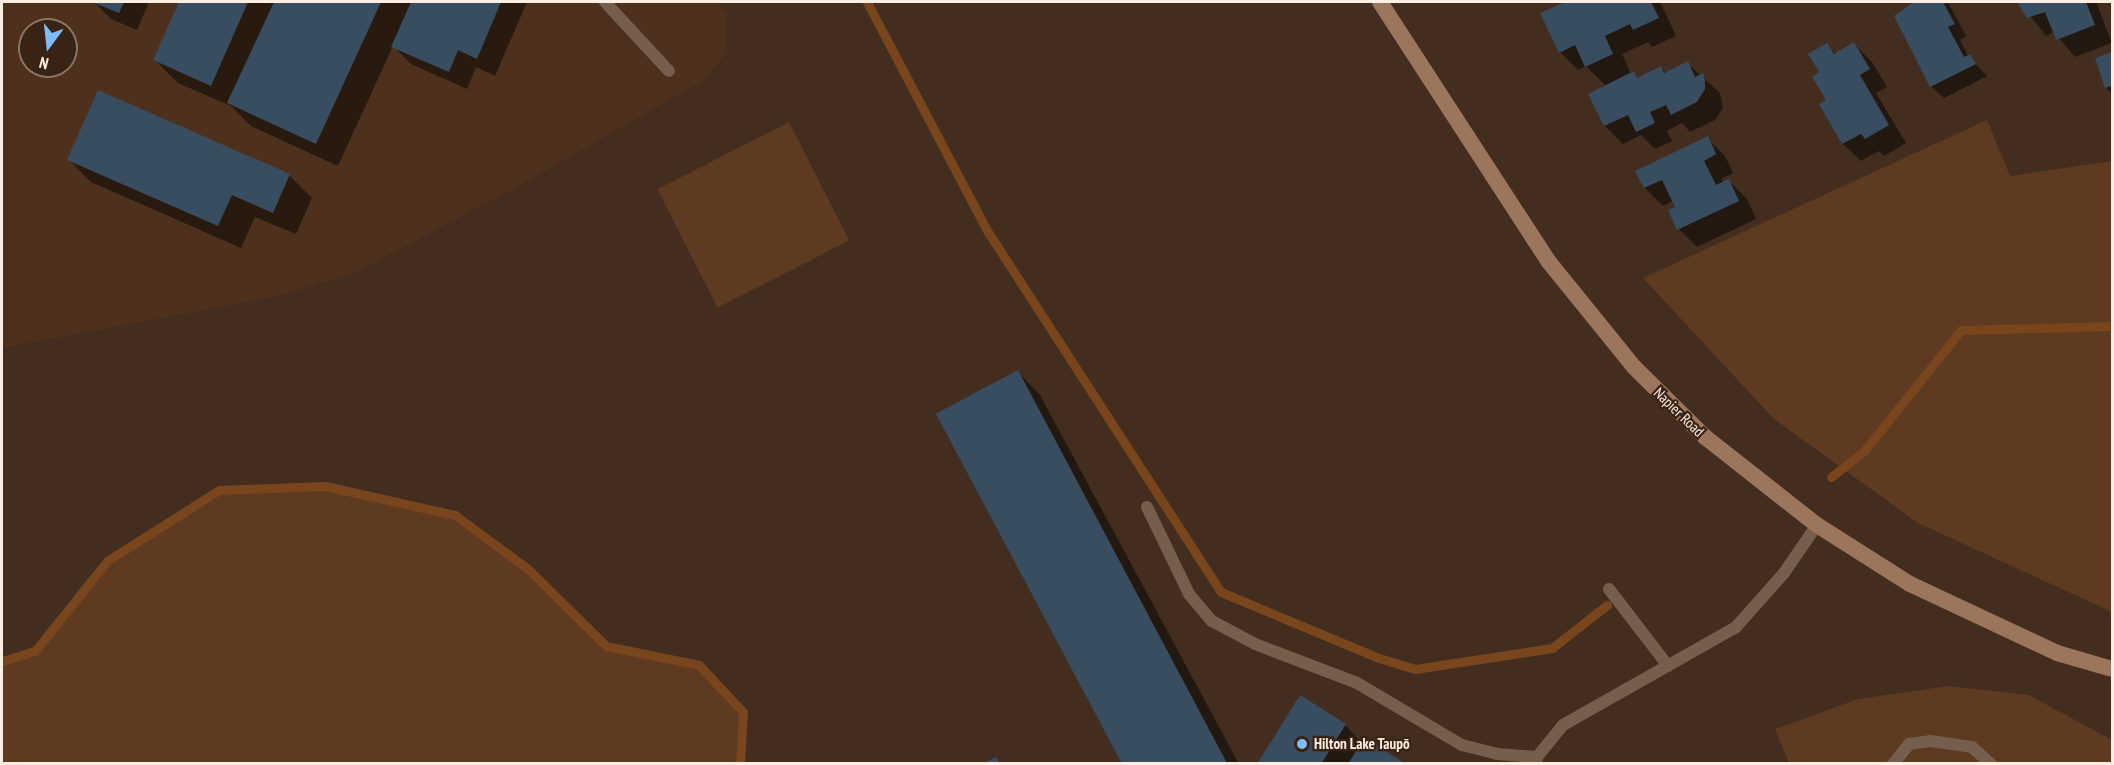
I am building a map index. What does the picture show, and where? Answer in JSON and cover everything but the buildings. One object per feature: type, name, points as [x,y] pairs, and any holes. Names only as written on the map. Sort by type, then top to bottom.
[{"type":"main road","name":"Napier Road","points":[[1380,2],[1508,202],[1604,333],[1705,437],[1817,525],[1910,584],[1992,625],[2056,653],[2112,669]]},
{"type":"lane","points":[[605,2],[669,70]]},
{"type":"lane","points":[[1147,507],[1190,594],[1212,621],[1255,644],[1357,683],[1462,746],[1537,760],[1563,725],[1736,627],[1784,573],[1817,525]]},
{"type":"lane","points":[[1609,589],[1668,666]]},
{"type":"lane","points":[[1893,764],[1909,744],[1930,741],[1972,747],[1991,764]]},
{"type":"shaded area","points":[[2,2],[717,2],[726,13],[727,52],[703,81],[508,192],[354,273],[278,296],[2,348]]},
{"type":"shaded area","points":[[1987,120],[2010,176],[2112,161],[2112,612],[1918,523],[1774,419],[1643,278]]},
{"type":"shaded area","points":[[789,122],[849,241],[718,308],[657,189]]},
{"type":"shaded area","points":[[325,486],[455,515],[528,569],[606,646],[699,665],[743,712],[740,763],[2,763],[2,661],[35,651],[107,561],[219,490]]},
{"type":"shaded area","points":[[1948,686],[2029,695],[2112,740],[2112,763],[1789,763],[1775,729],[1858,699]]},
{"type":"waterway","points":[[867,2],[988,232],[1221,592],[1379,658],[1415,669],[1552,648],[1607,605]]},
{"type":"waterway","points":[[1831,477],[1864,451],[1961,330],[2112,326]]},
{"type":"waterway","points":[[2,661],[35,651],[107,561],[219,490],[325,486],[455,515],[528,569],[606,646],[699,665],[743,712],[740,764]]},
{"type":"place","name":"Hilton Lake Taupō","points":[[1302,744]]}]
